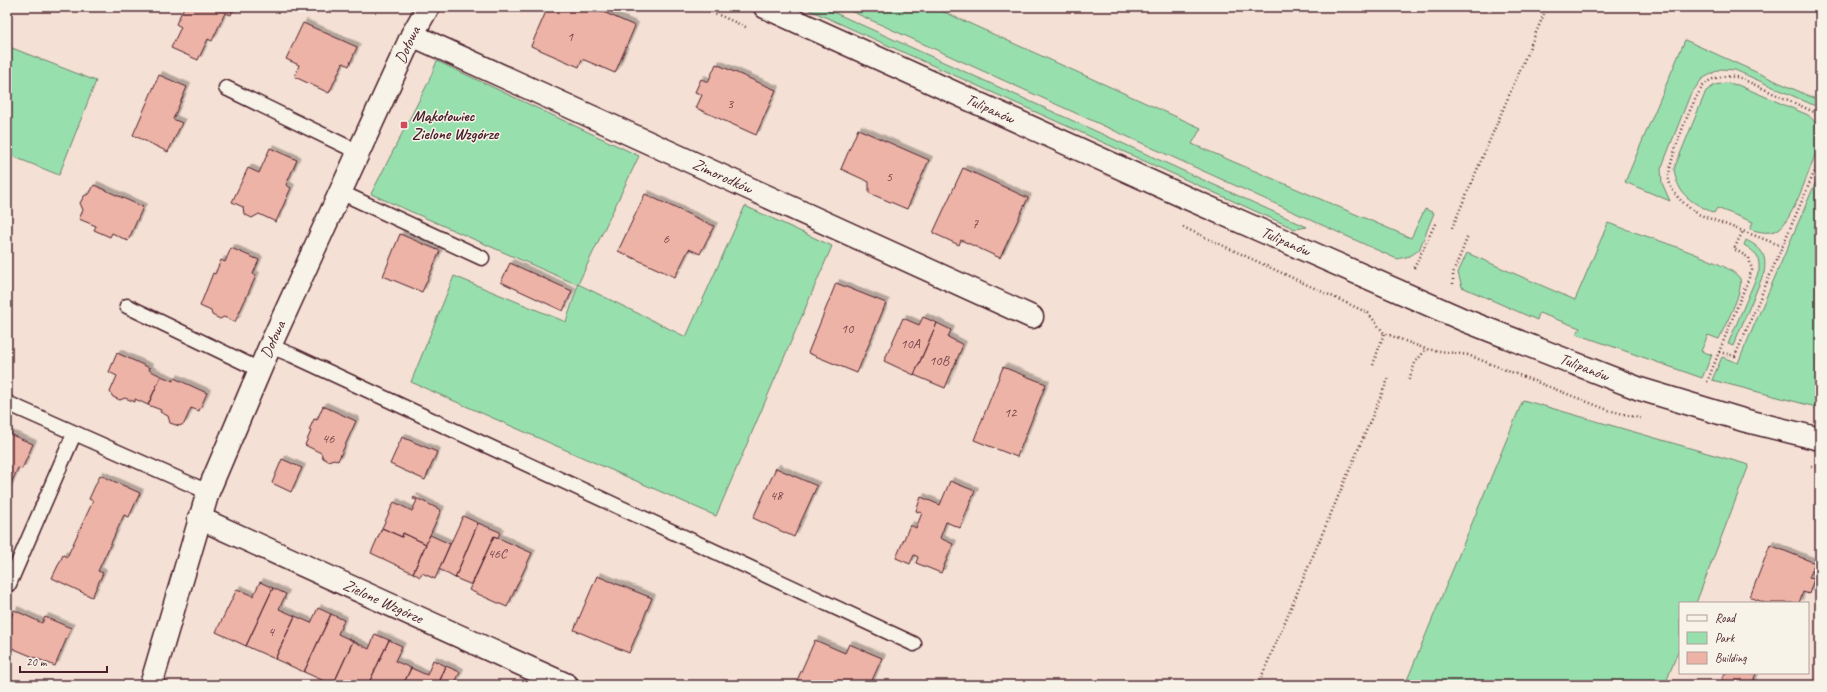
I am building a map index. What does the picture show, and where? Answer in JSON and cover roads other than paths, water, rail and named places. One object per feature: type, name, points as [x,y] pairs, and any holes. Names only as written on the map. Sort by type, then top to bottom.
[{"type":"street","name":"Dołowa","points":[[151,685],[199,518],[208,492],[270,346],[358,152],[412,35],[428,7]]},
{"type":"street","name":"Tulipanów","points":[[765,7],[1180,195],[1464,320],[1640,389],[1743,420],[1820,439]]},
{"type":"street","name":"Zimorodków","points":[[412,35],[1032,317]]},
{"type":"street","name":"Zielone Wzgórze","points":[[199,518],[567,685]]},
{"type":"lane","points":[[226,88],[358,152]]},
{"type":"lane","points":[[340,192],[482,258]]},
{"type":"lane","points":[[127,306],[260,370]]},
{"type":"lane","points":[[270,346],[914,644]]},
{"type":"lane","points":[[7,403],[74,434],[208,492]]},
{"type":"lane","points":[[9,584],[74,434]]},
{"type":"place","name":"Mąkołowiec Zielone Wzgórze","points":[[404,125]]}]
